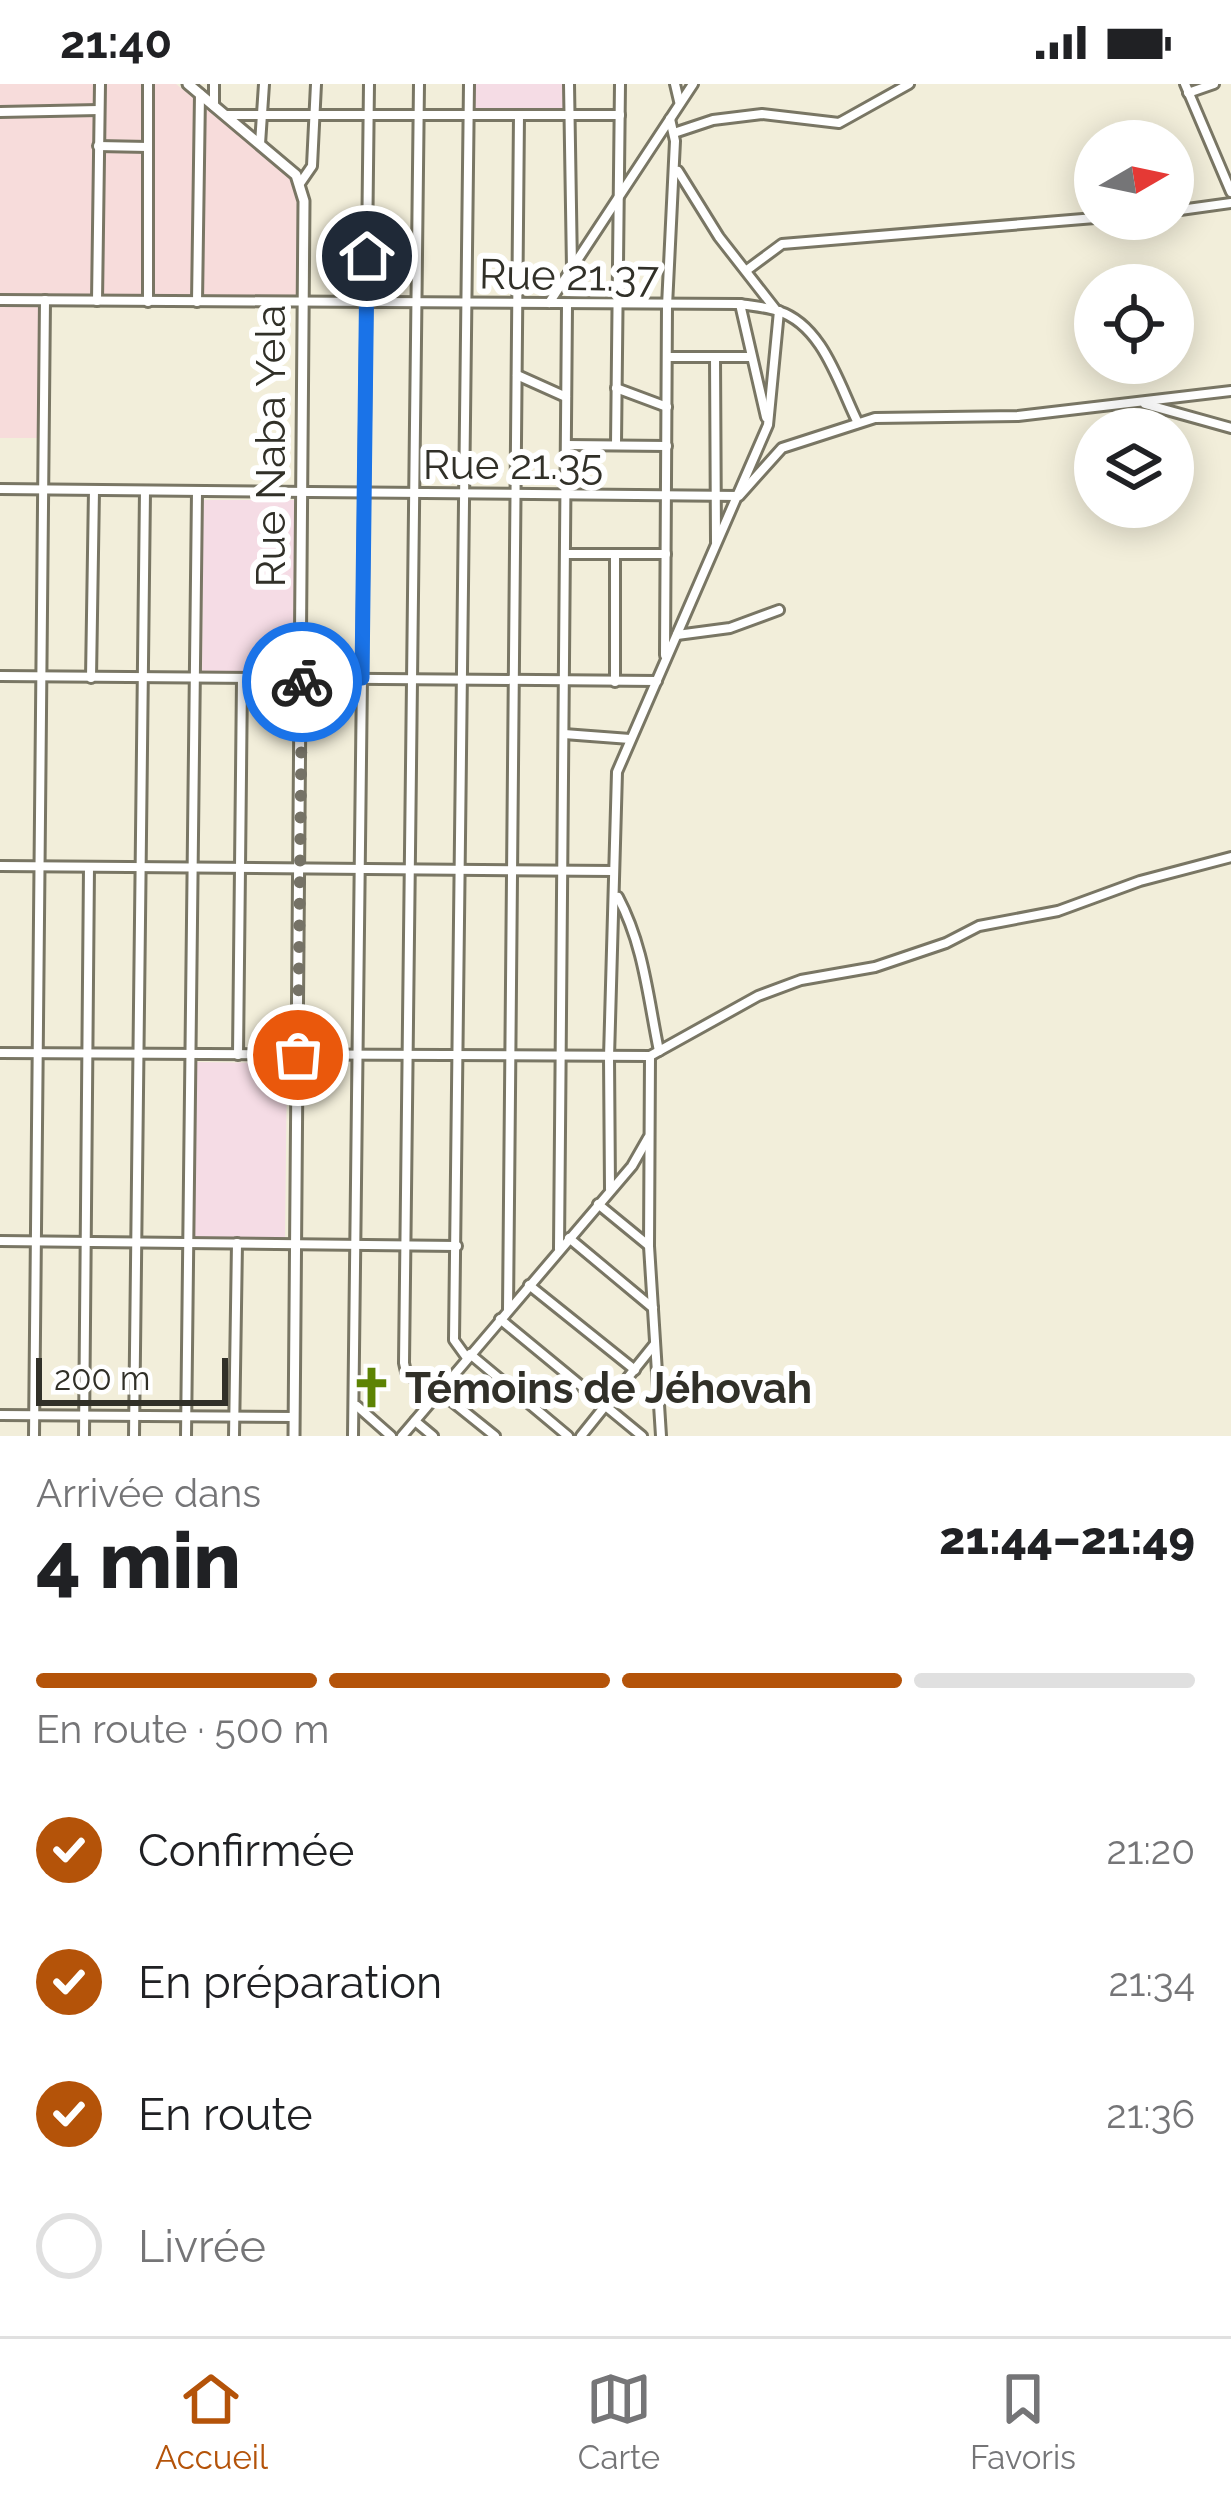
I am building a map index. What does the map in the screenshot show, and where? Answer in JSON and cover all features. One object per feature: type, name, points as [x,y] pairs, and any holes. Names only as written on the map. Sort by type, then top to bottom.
[{"type":"street","points":[[97,301],[100,84]]},
{"type":"street","points":[[148,84],[148,302]]},
{"type":"street","points":[[188,84],[301,182],[312,166],[316,84]]},
{"type":"street","points":[[214,84],[218,111]]},
{"type":"street","points":[[260,144],[264,84]]},
{"type":"street","points":[[353,1436],[369,84]]},
{"type":"street","points":[[419,84],[404,1368],[495,1436]]},
{"type":"street","points":[[469,84],[454,1340],[568,1436]]},
{"type":"street","points":[[569,84],[572,270]]},
{"type":"street","points":[[616,445],[620,84]]},
{"type":"street","points":[[675,84],[680,102]]},
{"type":"street","points":[[548,304],[693,84]]},
{"type":"street","points":[[674,133],[713,120],[762,114],[839,123],[909,84]]},
{"type":"street","points":[[1214,84],[1186,88],[1231,192]]},
{"type":"street","points":[[197,302],[200,94]]},
{"type":"street","points":[[0,112],[99,110]]},
{"type":"street","points":[[218,111],[316,116],[620,116]]},
{"type":"street","points":[[508,1310],[519,115]]},
{"type":"street","points":[[665,662],[667,306],[675,164],[670,118]]},
{"type":"street","points":[[98,146],[148,147]]},
{"type":"street","points":[[675,164],[719,237],[778,311],[797,321],[819,343],[858,424]]},
{"type":"street","name":"Rue Naba Yela","points":[[294,1436],[302,680],[301,182]]},
{"type":"street","points":[[1194,208],[1231,203]]},
{"type":"street","points":[[748,270],[782,244],[1074,220]]},
{"type":"street","name":"Rue 21.37","points":[[0,300],[740,304],[778,311]]},
{"type":"street","points":[[34,1436],[45,300]]},
{"type":"street","points":[[740,304],[768,424]]},
{"type":"street","points":[[559,1249],[567,306]]},
{"type":"street","points":[[610,1189],[617,772],[768,424],[778,311]]},
{"type":"street","points":[[667,357],[751,357]]},
{"type":"street","points":[[715,357],[716,549]]},
{"type":"street","points":[[517,375],[566,397]]},
{"type":"street","points":[[616,388],[667,406]]},
{"type":"street","points":[[739,496],[782,448],[875,418],[1018,416],[1231,391]]},
{"type":"street","points":[[1138,402],[1231,428]]},
{"type":"street","points":[[566,445],[667,446]]},
{"type":"street","name":"Rue 21.35","points":[[0,489],[739,496]]},
{"type":"street","points":[[92,678],[94,490]]},
{"type":"street","points":[[134,1436],[145,491]]},
{"type":"street","points":[[186,1436],[197,492]]},
{"type":"street","points":[[565,554],[666,554]]},
{"type":"street","points":[[615,555],[615,682]]},
{"type":"street","points":[[677,635],[730,628],[779,610]]},
{"type":"street","points":[[0,676],[657,681]]},
{"type":"street","points":[[238,1055],[242,680]]},
{"type":"street","points":[[564,734],[630,739]]},
{"type":"street","points":[[0,1053],[609,1057],[655,1053],[758,996],[801,980],[875,967],[946,943],[979,926],[1058,910],[1140,881],[1231,857]]},
{"type":"street","points":[[0,866],[614,871]]},
{"type":"street","points":[[84,1436],[88,867]]},
{"type":"street","points":[[615,892],[631,920],[641,955],[655,1053],[648,1138],[649,1246],[661,1436]]},
{"type":"street","points":[[402,1436],[643,1151],[648,1138]]},
{"type":"street","points":[[598,1204],[649,1246]]},
{"type":"street","points":[[569,1238],[654,1309]]},
{"type":"street","points":[[0,1241],[457,1246]]},
{"type":"street","points":[[234,1436],[237,1244]]},
{"type":"street","points":[[529,1285],[635,1370]]},
{"type":"street","points":[[500,1319],[642,1436]]},
{"type":"street","points":[[580,1436],[655,1344]]},
{"type":"street","points":[[356,1405],[391,1436]]},
{"type":"street","points":[[0,1415],[294,1417]]},
{"type":"street","points":[[415,1421],[433,1436]]},
{"type":"shaded area","points":[[0,84],[176,84],[295,181],[301,194],[300,300],[99,299],[101,108],[0,109]]},
{"type":"shaded area","points":[[473,84],[565,84],[566,112],[473,109]]},
{"type":"shaded area","points":[[96,114],[93,297],[42,297],[40,438],[0,438],[0,115]]},
{"type":"shaded area","points":[[203,500],[297,500],[296,677],[202,676]]},
{"type":"shaded area","points":[[195,1062],[287,1063],[285,1239],[193,1237]]},
{"type":"way so far","points":[[298,1055],[302,682]]},
{"type":"place","name":"Témoins de Jéhovah","points":[[371,1388]]},
{"type":"route","points":[[302,682],[362,678],[367,256]]}]
